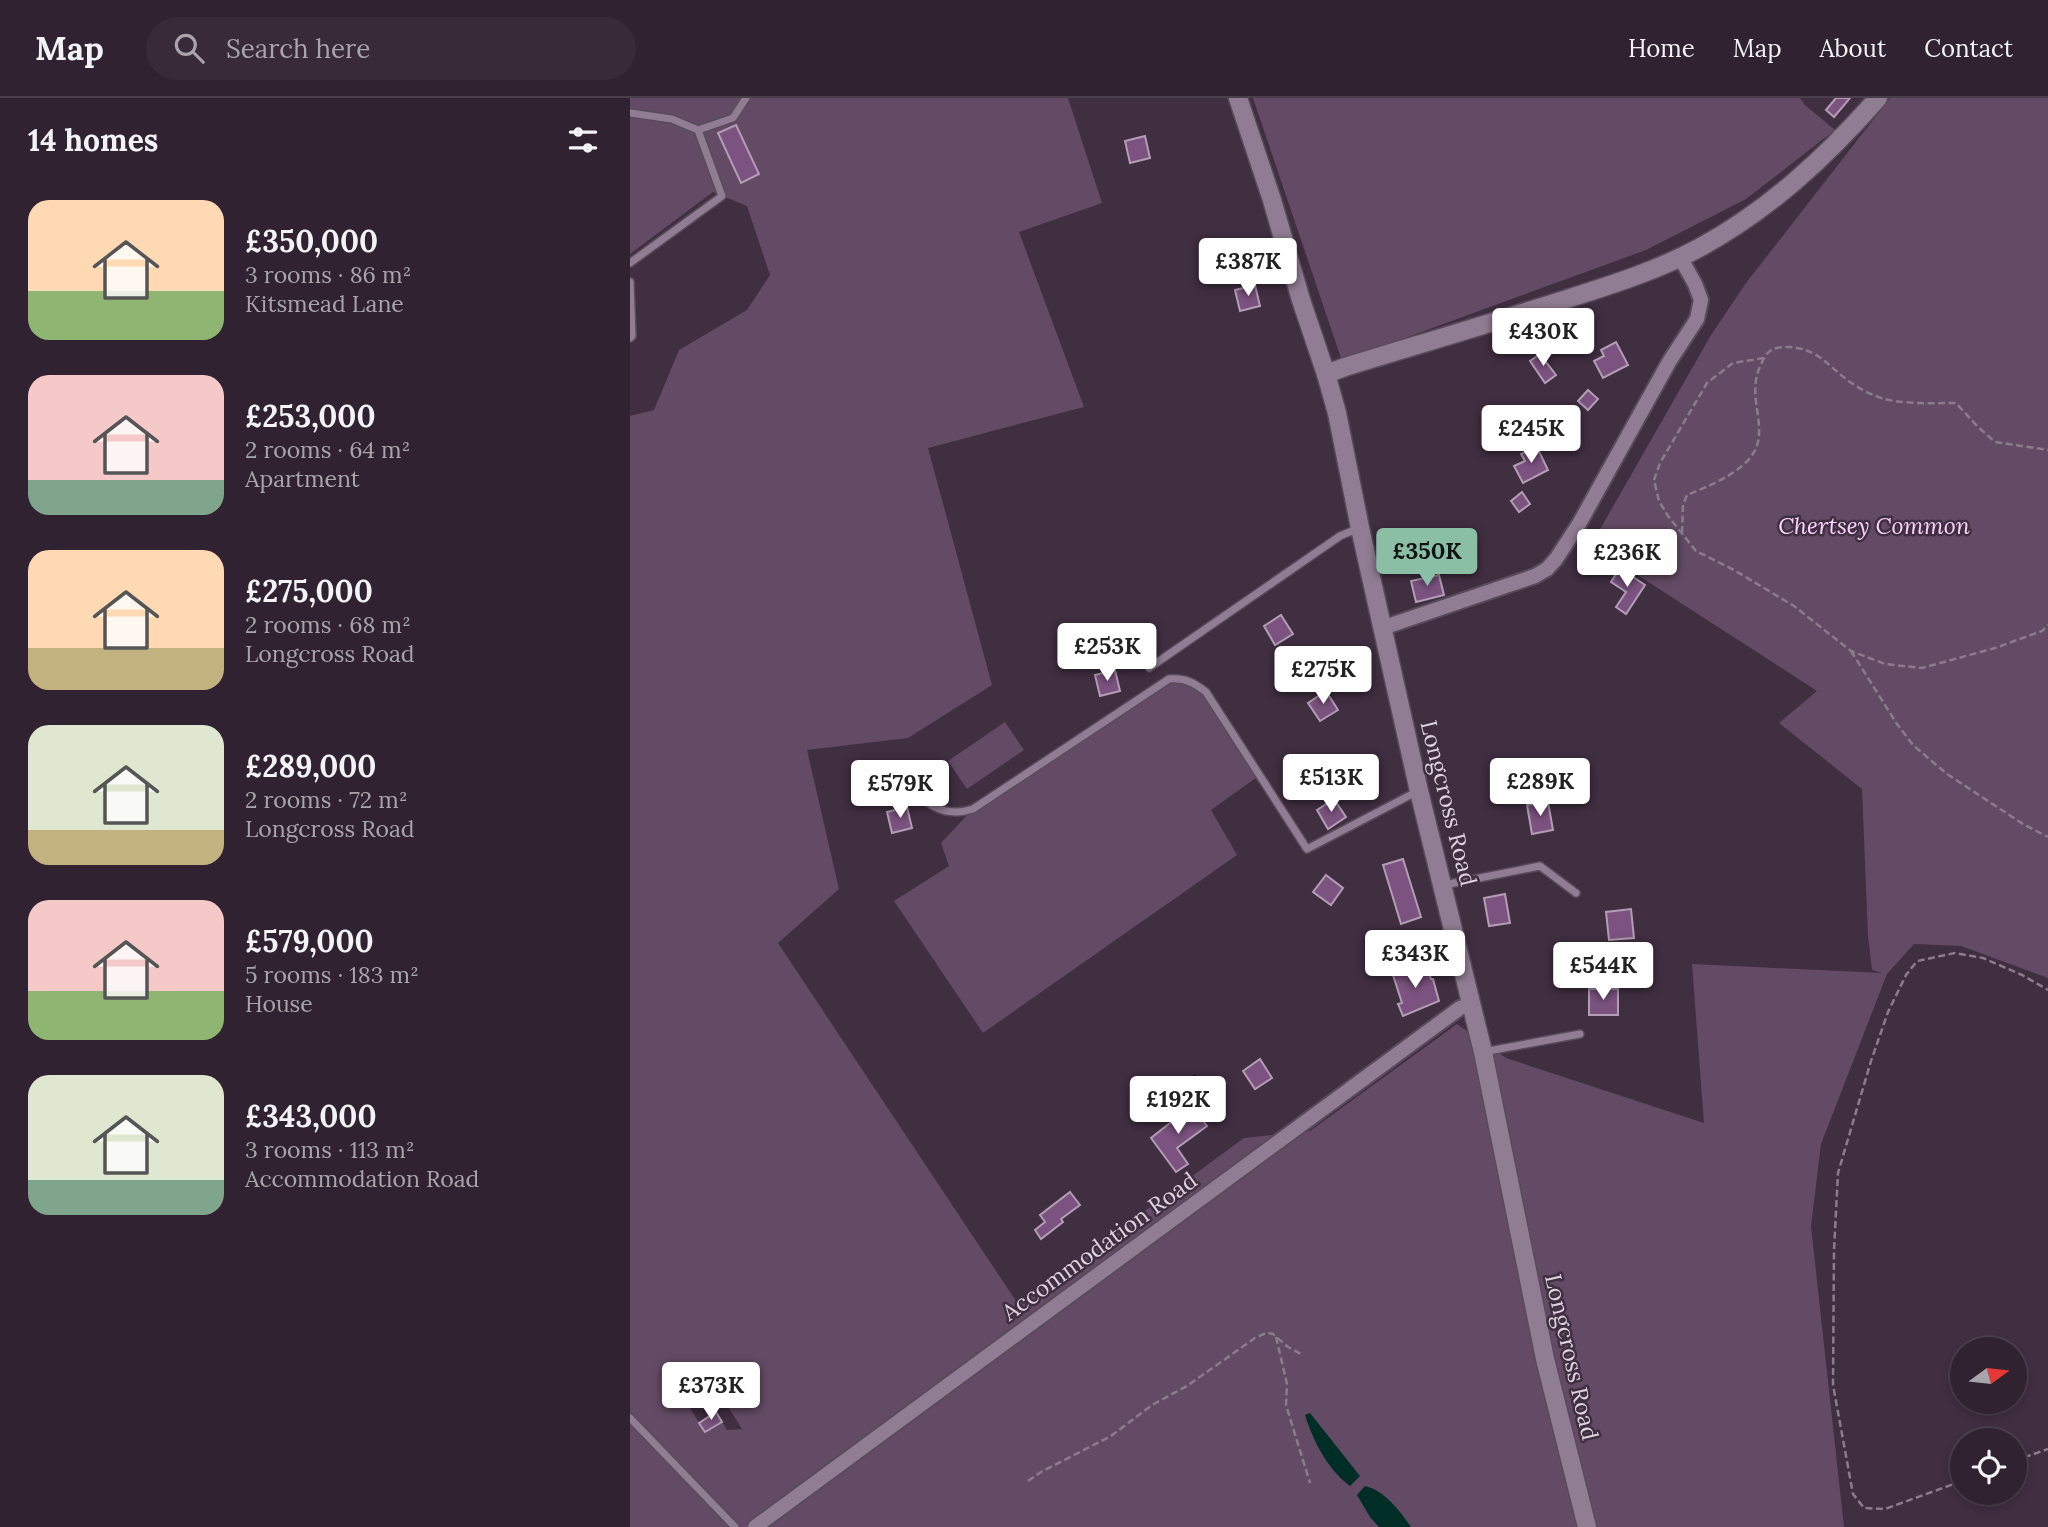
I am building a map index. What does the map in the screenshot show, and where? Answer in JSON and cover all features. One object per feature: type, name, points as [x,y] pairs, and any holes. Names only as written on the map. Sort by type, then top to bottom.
[{"type":"main road","name":"Longcross Road","points":[[1238,98],[1326,374],[1345,449],[1419,791],[1483,1052],[1545,1360],[1587,1527]]},
{"type":"main road","points":[[1326,374],[1615,284],[1661,267],[1746,219],[1787,188],[1813,167],[1878,98]]},
{"type":"street","points":[[1382,628],[1535,576],[1547,569],[1556,559],[1579,524],[1669,362],[1697,319],[1701,300],[1680,257]]},
{"type":"street","name":"Accommodation Road","points":[[755,1527],[1460,1008],[1471,1004]]},
{"type":"lane","points":[[630,113],[671,119],[698,131],[733,118],[746,98]]},
{"type":"lane","points":[[630,263],[722,195],[698,131]]},
{"type":"lane","points":[[630,282],[630,338]]},
{"type":"lane","points":[[1149,668],[1340,536],[1360,528]]},
{"type":"lane","points":[[857,776],[894,771],[905,773],[923,798],[938,809],[961,813],[973,809],[1169,679],[1181,678],[1193,682],[1206,692],[1307,849],[1419,791]]},
{"type":"lane","points":[[1443,885],[1540,866],[1576,893]]},
{"type":"lane","points":[[1483,1052],[1580,1034]]},
{"type":"lane","points":[[630,1418],[736,1527]]},
{"type":"path","points":[[1682,536],[1683,505],[1687,495],[1728,475],[1746,462],[1757,447],[1759,427],[1755,380],[1763,358],[1771,349],[1801,348],[1816,353],[1854,385],[1879,398],[1920,403],[1956,403],[1995,442],[2048,450]]},
{"type":"path","points":[[1763,358],[1733,363],[1707,383],[1660,463],[1654,480],[1659,500],[1668,516],[1696,551],[1794,606],[1851,652],[1913,745],[1947,774],[2023,824],[2048,836]]},
{"type":"path","points":[[1851,652],[1885,664],[1922,668],[1995,648],[2042,631],[2048,625]]},
{"type":"path","points":[[1950,1485],[1885,1509],[1864,1508],[1853,1494],[1833,1385],[1834,1250],[1838,1172],[1888,1012],[1906,975],[1917,961],[1955,953],[1983,958],[2048,990]]},
{"type":"path","points":[[1028,1481],[1111,1436],[1152,1405],[1187,1386],[1255,1338],[1266,1333],[1273,1334],[1303,1355]]},
{"type":"path","points":[[1276,1337],[1287,1384],[1286,1405],[1310,1483]]},
{"type":"path","points":[[2027,1456],[2048,1449]]},
{"type":"green space","name":"Chertsey Common","points":[[630,98],[1068,98],[1102,203],[1019,232],[1084,407],[928,448],[992,685],[908,738],[807,750],[839,889],[778,943],[1018,1304],[1244,1138],[1310,1131],[1457,1024],[1506,1058],[1704,1123],[1692,964],[1882,973],[1872,970],[1868,936],[1862,789],[1779,723],[1817,691],[1591,545],[1711,335],[1746,283],[1890,98],[2048,98],[2048,978],[1961,946],[1914,944],[1887,974],[1821,1144],[1811,1226],[1844,1527],[630,1527],[630,416],[654,410],[679,350],[747,310],[770,275],[747,206],[713,192],[630,254]],"holes":[[[735,125],[759,174],[741,183]],[[705,1370],[742,1429],[727,1430],[722,1422],[705,1432],[678,1389]]]},
{"type":"green space","points":[[1253,98],[1800,98],[1835,130],[1746,199],[1646,250],[1342,361]]},
{"type":"green space","points":[[1181,678],[1206,692],[1260,775],[1211,810],[1237,855],[983,1033],[894,901],[949,866],[941,843],[973,809],[1169,679]]},
{"type":"green space","points":[[1005,722],[1024,750],[967,789],[948,761]]},
{"type":"shaded area","points":[[1195,1074],[1212,1097],[1200,1105],[1184,1082]]},
{"type":"shaded area","points":[[1310,1413],[1360,1476],[1350,1486],[1335,1472],[1317,1445],[1305,1415]]},
{"type":"shaded area","points":[[1365,1486],[1385,1497],[1411,1527],[1379,1527],[1357,1495]]},
{"type":"building","points":[[1836,98],[1850,98],[1834,117],[1826,110]]},
{"type":"building","points":[[736,125],[759,174],[741,183],[718,133]]},
{"type":"building","points":[[1145,136],[1150,158],[1130,163],[1125,141]]},
{"type":"building","points":[[1255,285],[1260,306],[1240,311],[1235,290]]},
{"type":"building","points":[[1616,342],[1628,365],[1603,378],[1594,361],[1604,356],[1601,350]]},
{"type":"building","points":[[1540,354],[1556,375],[1545,383],[1530,361]]},
{"type":"building","points":[[1588,390],[1598,399],[1588,410],[1578,401]]},
{"type":"building","points":[[1537,447],[1548,470],[1523,483],[1514,466],[1525,461],[1521,454]]},
{"type":"building","points":[[1522,492],[1530,504],[1519,512],[1511,501]]},
{"type":"building","points":[[1620,568],[1645,585],[1626,614],[1616,607],[1626,592],[1611,582]]},
{"type":"building","points":[[1439,575],[1444,595],[1416,602],[1411,581]]},
{"type":"building","points":[[1281,615],[1293,634],[1275,645],[1264,626]]},
{"type":"building","points":[[1115,670],[1120,691],[1100,696],[1095,675]]},
{"type":"building","points":[[1326,691],[1338,710],[1320,721],[1308,703]]},
{"type":"building","points":[[1334,799],[1346,817],[1328,829],[1317,810]]},
{"type":"building","points":[[1548,802],[1553,830],[1532,834],[1527,805]]},
{"type":"building","points":[[907,807],[912,828],[892,833],[887,812]]},
{"type":"building","points":[[1403,859],[1421,917],[1401,924],[1383,865]]},
{"type":"building","points":[[1326,875],[1343,888],[1331,905],[1313,892]]},
{"type":"building","points":[[1505,894],[1510,923],[1489,926],[1484,898]]},
{"type":"building","points":[[1631,909],[1634,938],[1609,940],[1606,912]]},
{"type":"building","points":[[1420,967],[1424,972],[1428,970],[1439,1001],[1403,1016],[1398,1004],[1402,1003],[1393,975]]},
{"type":"building","points":[[1589,989],[1618,989],[1618,1015],[1589,1015]]},
{"type":"building","points":[[1260,1059],[1272,1078],[1255,1089],[1243,1071]]},
{"type":"building","points":[[1180,1106],[1184,1111],[1193,1108],[1207,1126],[1177,1148],[1188,1164],[1176,1172],[1151,1138],[1175,1119],[1171,1113]]},
{"type":"building","points":[[1070,1192],[1080,1205],[1041,1239],[1035,1230],[1045,1222],[1040,1215]]},
{"type":"building","points":[[716,1412],[722,1422],[705,1432],[699,1423]]}]
